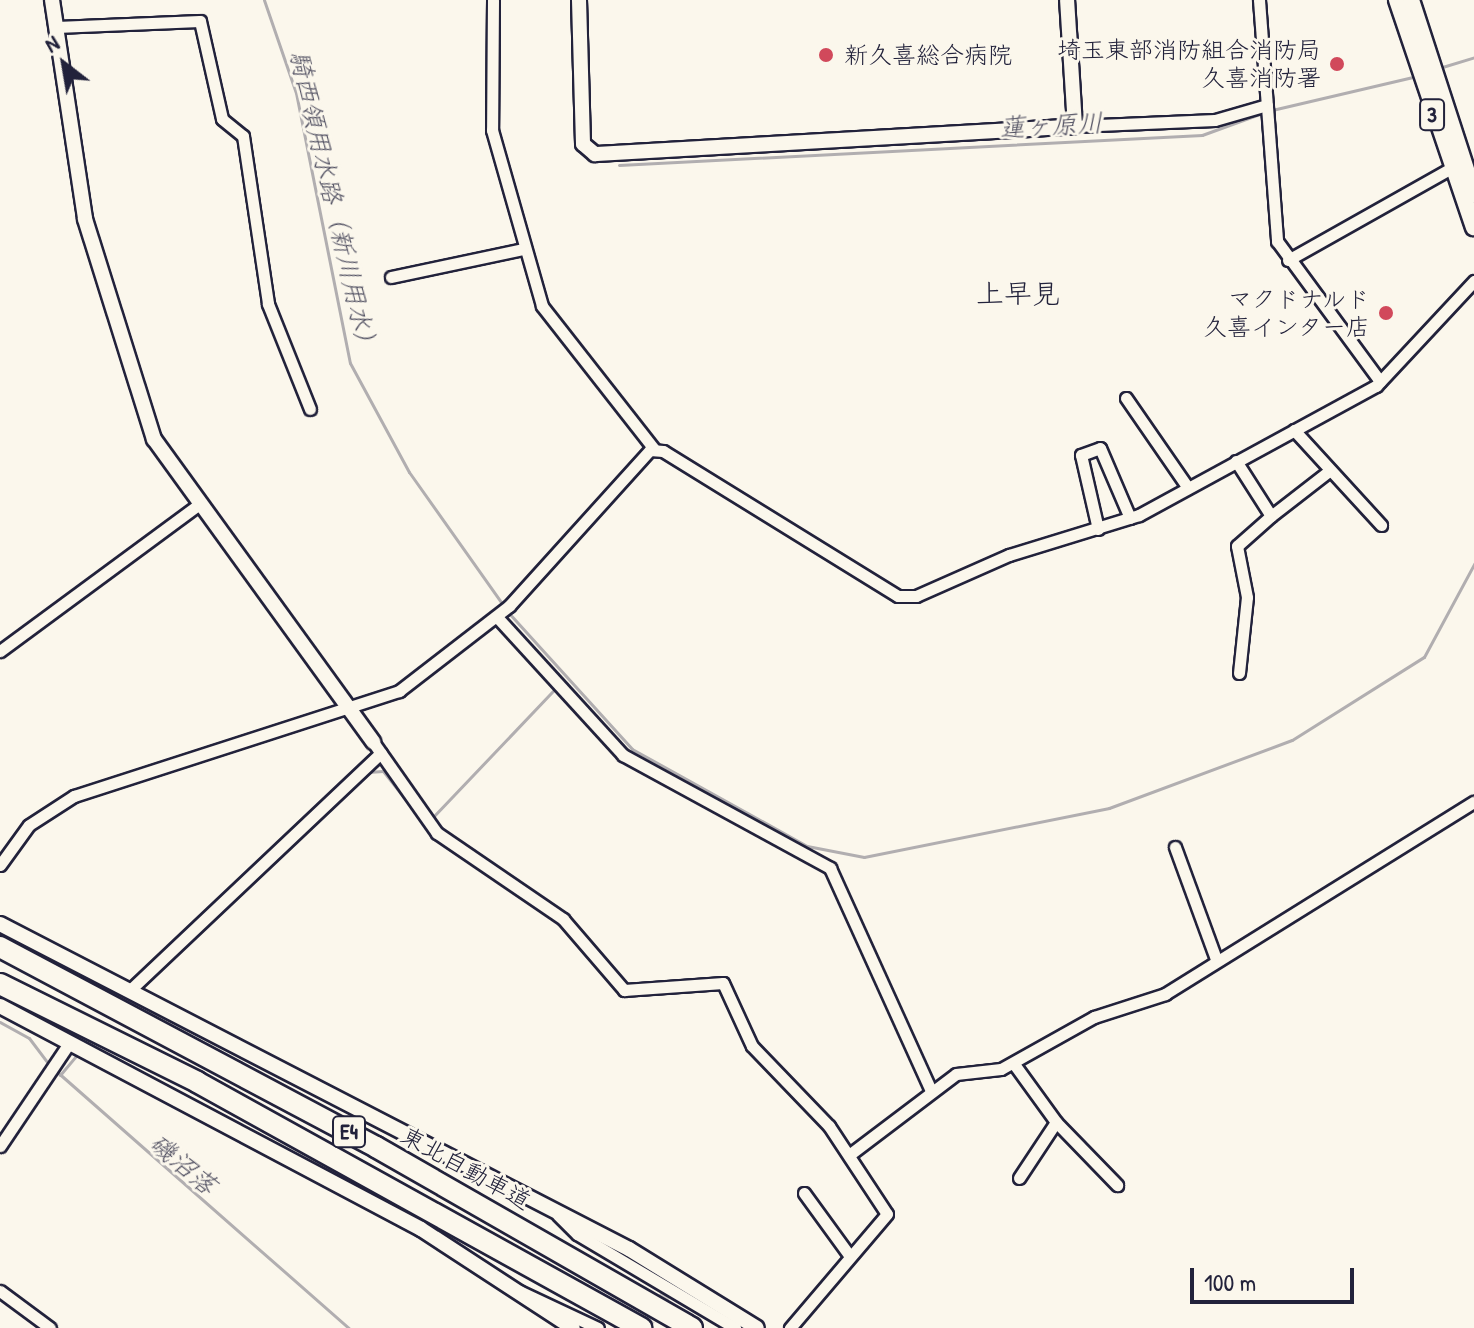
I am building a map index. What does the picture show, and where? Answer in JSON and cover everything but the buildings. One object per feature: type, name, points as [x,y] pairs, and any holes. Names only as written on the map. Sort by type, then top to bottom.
[{"type":"highway","name":"東北自動車道","points":[[0,947],[376,1147],[692,1328]]},
{"type":"highway","name":"E4","points":[[0,984],[293,1133],[641,1328]]},
{"type":"main road","name":"3","points":[[1397,0],[1451,168],[1474,227]]},
{"type":"main road","name":"3","points":[[1411,0],[1474,194]]},
{"type":"street","points":[[52,0],[85,219],[109,314],[154,439],[197,506],[352,710],[437,833],[563,919],[624,990],[723,983],[752,1046],[849,1155],[887,1214],[790,1328]]},
{"type":"street","points":[[493,0],[492,130],[523,249],[542,306],[654,449],[898,596],[1130,518],[1188,488],[1380,381],[1474,281]]},
{"type":"street","points":[[579,0],[583,144],[595,154],[1215,120],[1267,105]]},
{"type":"street","points":[[1067,0],[1075,126]]},
{"type":"street","points":[[1259,0],[1277,241],[1380,381]]},
{"type":"street","points":[[56,27],[200,21],[222,119],[243,136],[268,304],[310,409]]},
{"type":"street","points":[[1288,260],[1451,168]]},
{"type":"street","points":[[391,277],[523,249]]},
{"type":"street","points":[[1126,398],[1188,488]]},
{"type":"street","points":[[1294,430],[1381,525]]},
{"type":"street","points":[[1098,529],[1081,455],[1100,448],[1130,518]]},
{"type":"street","points":[[1,862],[29,825],[74,796],[352,710],[410,684],[503,612],[654,449]]},
{"type":"street","points":[[1236,461],[1271,516]]},
{"type":"street","points":[[1239,673],[1247,597],[1237,546],[1329,471]]},
{"type":"street","points":[[0,651],[197,506]]},
{"type":"street","points":[[503,612],[623,755],[830,868],[931,1091]]},
{"type":"street","points":[[130,990],[377,747]]},
{"type":"street","points":[[849,1155],[931,1091],[960,1073],[1014,1064],[1094,1017],[1165,994],[1216,959],[1409,849],[1474,802]]},
{"type":"street","points":[[1175,847],[1216,959]]},
{"type":"street","points":[[0,924],[555,1212],[757,1328]]},
{"type":"street","points":[[0,1006],[421,1229],[573,1328]]},
{"type":"street","points":[[0,1146],[70,1042]]},
{"type":"street","points":[[1014,1064],[1056,1122],[1117,1185]]},
{"type":"street","points":[[1019,1178],[1056,1122]]},
{"type":"street","points":[[804,1193],[849,1255]]},
{"type":"street","points":[[555,1212],[577,1234],[735,1328]]},
{"type":"street","points":[[0,1291],[50,1328]]},
{"type":"street","points":[[517,1291],[598,1328]]},
{"type":"waterway","name":"騎西領用水路（新川用水）","points":[[264,0],[296,93],[350,363],[409,472],[503,605]]},
{"type":"waterway","name":"蓮ヶ原川","points":[[1439,68],[1474,57]]},
{"type":"waterway","name":"蓮ヶ原川","points":[[1272,110],[1417,76]]},
{"type":"waterway","name":"蓮ヶ原川","points":[[619,165],[1202,135],[1265,112]]},
{"type":"waterway","points":[[507,611],[632,749],[807,846],[864,857],[1109,808],[1292,740],[1424,657],[1474,564]]},
{"type":"waterway","points":[[432,818],[554,690]]},
{"type":"waterway","points":[[368,772],[383,771],[425,824]]},
{"type":"waterway","name":"磯沼落","points":[[0,1022],[29,1038],[49,1065]]},
{"type":"waterway","points":[[60,1075],[76,1056]]},
{"type":"waterway","name":"磯沼落","points":[[55,1070],[349,1328]]},
{"type":"tunnel","points":[[644,1328],[669,1289]]},
{"type":"place","name":"新久喜総合病院","points":[[826,55]]},
{"type":"place","name":"埼玉東部消防組合消防局 久喜消防署","points":[[1337,64]]},
{"type":"place","name":"マクドナルド 久喜インター店","points":[[1386,313]]},
{"type":"district","name":"上早見","points":[[1018,293]]}]
